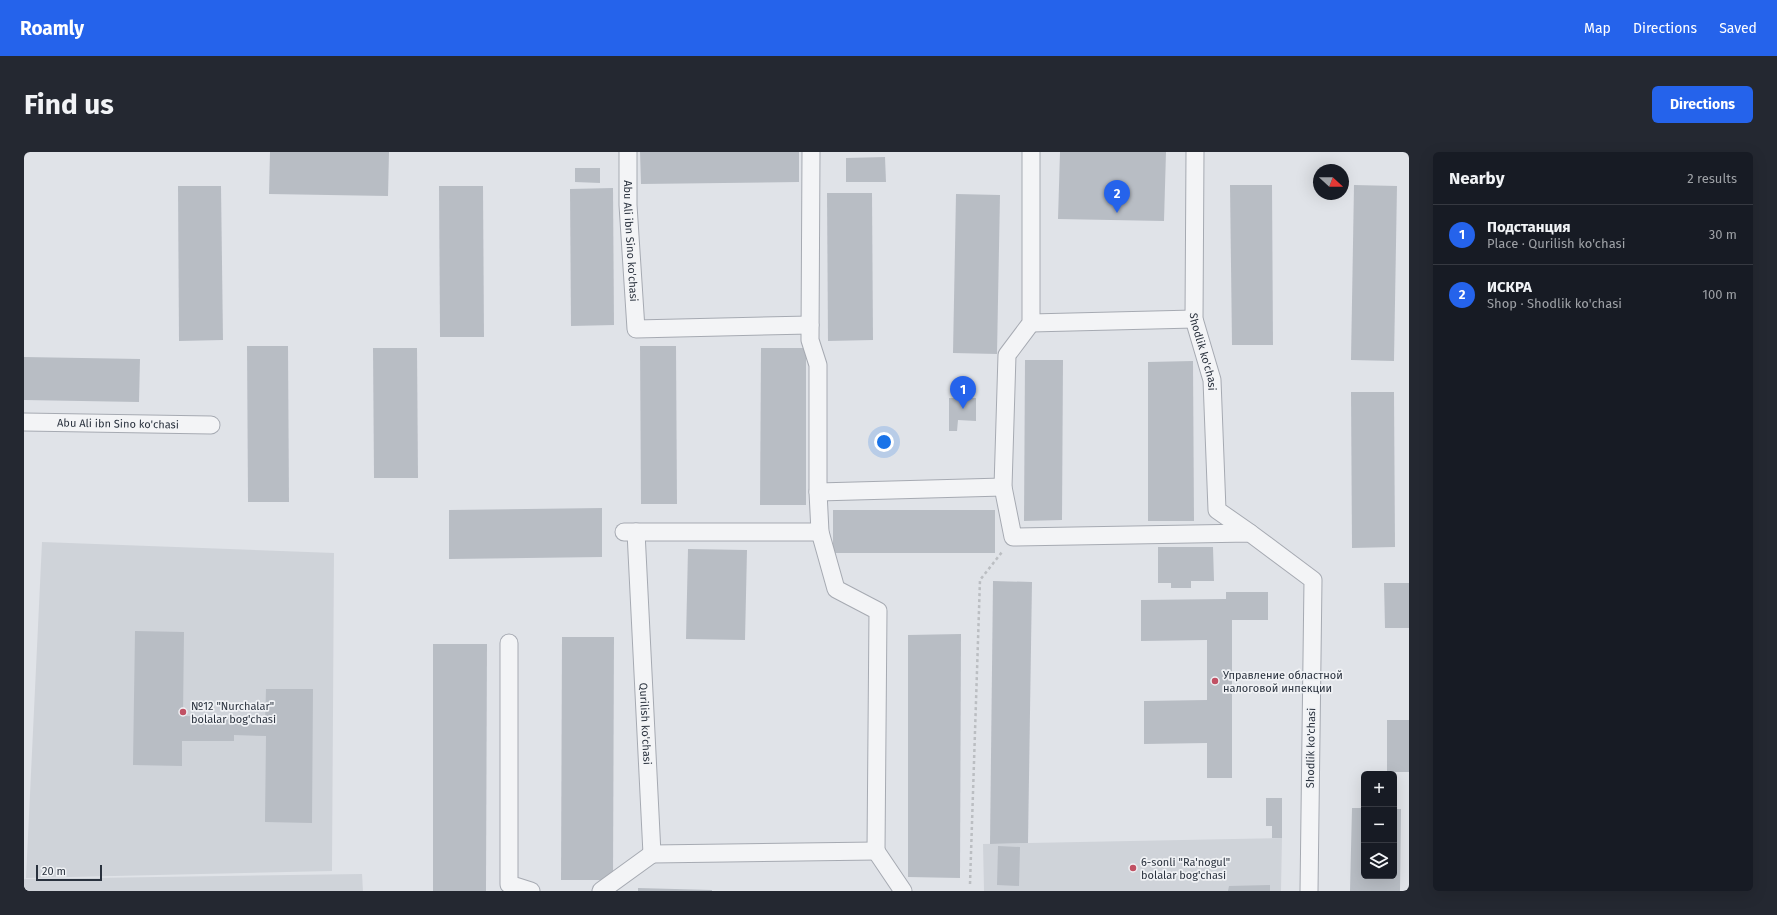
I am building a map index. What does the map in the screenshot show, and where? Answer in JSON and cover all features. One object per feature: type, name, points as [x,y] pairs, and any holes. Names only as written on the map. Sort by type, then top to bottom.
[{"type":"street","name":"Abu Ali ibn Sino ko'chasi","points":[[628,152],[628,205],[636,330],[810,325]]},
{"type":"street","points":[[811,152],[810,340],[818,365],[818,492],[820,532],[836,589],[878,611],[876,851],[903,891]]},
{"type":"street","points":[[1031,152],[1031,323],[1007,356],[1002,487],[1013,538],[1250,533]]},
{"type":"street","name":"Shodlik ko'chasi","points":[[1196,152],[1194,319],[1212,380],[1217,510],[1313,580],[1309,891]]},
{"type":"street","points":[[1031,323],[1194,319]]},
{"type":"street","name":"Abu Ali ibn Sino ko'chasi","points":[[24,422],[211,425]]},
{"type":"street","points":[[818,492],[1002,487]]},
{"type":"street","name":"Qurilish ko'chasi","points":[[652,854],[630,532],[820,532]]},
{"type":"street","points":[[509,643],[509,884],[531,891]]},
{"type":"street","points":[[601,891],[652,854],[876,851]]},
{"type":"path","points":[[970,884],[980,580],[1013,538]]},
{"type":"shaded area","name":"№12 \"Nurchalar\" bolalar bog'chasi","points":[[42,542],[334,553],[332,871],[26,878]]},
{"type":"shaded area","name":"6-sonli \"Ra'nogul\" bolalar bog'chasi","points":[[1282,838],[1281,891],[984,891],[983,844]]},
{"type":"shaded area","points":[[362,874],[363,891],[24,891],[24,879]]},
{"type":"building","points":[[270,152],[389,152],[388,196],[269,194]]},
{"type":"building","points":[[640,152],[799,152],[799,182],[641,184]]},
{"type":"building","points":[[1060,152],[1166,152],[1164,221],[1058,219]]},
{"type":"building","points":[[885,157],[886,182],[846,182],[846,158]]},
{"type":"building","points":[[575,168],[600,168],[600,183],[575,182]]},
{"type":"building","points":[[1230,185],[1272,185],[1273,345],[1232,345]]},
{"type":"building","points":[[1354,185],[1397,186],[1394,361],[1351,360]]},
{"type":"building","points":[[178,186],[221,186],[223,340],[179,341]]},
{"type":"building","points":[[439,186],[483,186],[484,337],[440,337]]},
{"type":"building","points":[[613,188],[614,325],[571,326],[570,189]]},
{"type":"building","points":[[827,193],[872,193],[873,340],[828,341]]},
{"type":"building","points":[[956,194],[1000,195],[997,354],[953,353]]},
{"type":"building","points":[[247,346],[288,346],[289,502],[248,502]]},
{"type":"building","points":[[640,346],[676,346],[677,504],[641,504]]},
{"type":"building","points":[[373,348],[417,348],[418,478],[374,478]]},
{"type":"building","points":[[761,348],[806,348],[806,505],[760,505]]},
{"type":"building","points":[[24,357],[140,359],[139,402],[24,400]]},
{"type":"building","points":[[1025,360],[1063,360],[1062,520],[1024,521]]},
{"type":"building","points":[[1193,361],[1194,521],[1148,521],[1148,362]]},
{"type":"building","points":[[1351,392],[1394,392],[1395,547],[1352,548]]},
{"type":"building","points":[[949,398],[976,398],[976,421],[958,420],[957,431],[949,431]]},
{"type":"building","points":[[602,508],[602,557],[449,559],[449,510]]},
{"type":"building","points":[[833,510],[995,510],[995,553],[833,553]]},
{"type":"building","points":[[1158,547],[1213,547],[1214,581],[1191,581],[1191,588],[1171,588],[1171,583],[1158,583]]},
{"type":"building","points":[[688,549],[747,550],[745,640],[686,639]]},
{"type":"building","points":[[993,581],[1032,582],[1028,843],[990,844]]},
{"type":"building","points":[[1384,583],[1409,583],[1409,628],[1385,628]]},
{"type":"building","points":[[1226,592],[1268,592],[1268,620],[1232,620],[1232,778],[1207,778],[1207,743],[1144,744],[1144,701],[1207,700],[1207,640],[1141,641],[1141,600],[1226,599]]},
{"type":"building","points":[[135,631],[184,632],[183,716],[234,717],[235,724],[265,725],[266,689],[313,689],[312,823],[265,822],[266,736],[234,735],[234,741],[182,741],[182,766],[133,765]]},
{"type":"building","points":[[961,634],[960,878],[908,877],[908,635]]},
{"type":"building","points":[[562,637],[614,637],[613,880],[561,880]]},
{"type":"building","points":[[433,644],[487,644],[486,891],[433,891]]},
{"type":"building","points":[[1387,720],[1409,720],[1409,772],[1387,771]]},
{"type":"building","points":[[1266,798],[1282,798],[1282,838],[1272,838],[1272,826],[1266,826]]},
{"type":"building","points":[[1352,808],[1361,808],[1361,879],[1397,879],[1397,809],[1401,809],[1400,891],[1350,891]]},
{"type":"building","points":[[998,846],[1020,847],[1019,886],[997,885]]},
{"type":"building","points":[[1270,885],[1270,891],[1228,891],[1229,886]]},
{"type":"building","points":[[638,888],[712,890],[712,891],[638,891]]},
{"type":"place","name":"ИСКРА","points":[[1117,213]]},
{"type":"place","name":"Подстанция","points":[[963,409]]},
{"type":"place","name":"Управление областной налоговой инпекции","points":[[1215,681]]},
{"type":"place","name":"№12 \"Nurchalar\" bolalar bog'chasi","points":[[183,712]]},
{"type":"place","name":"6-sonli \"Ra'nogul\" bolalar bog'chasi","points":[[1133,868]]}]
